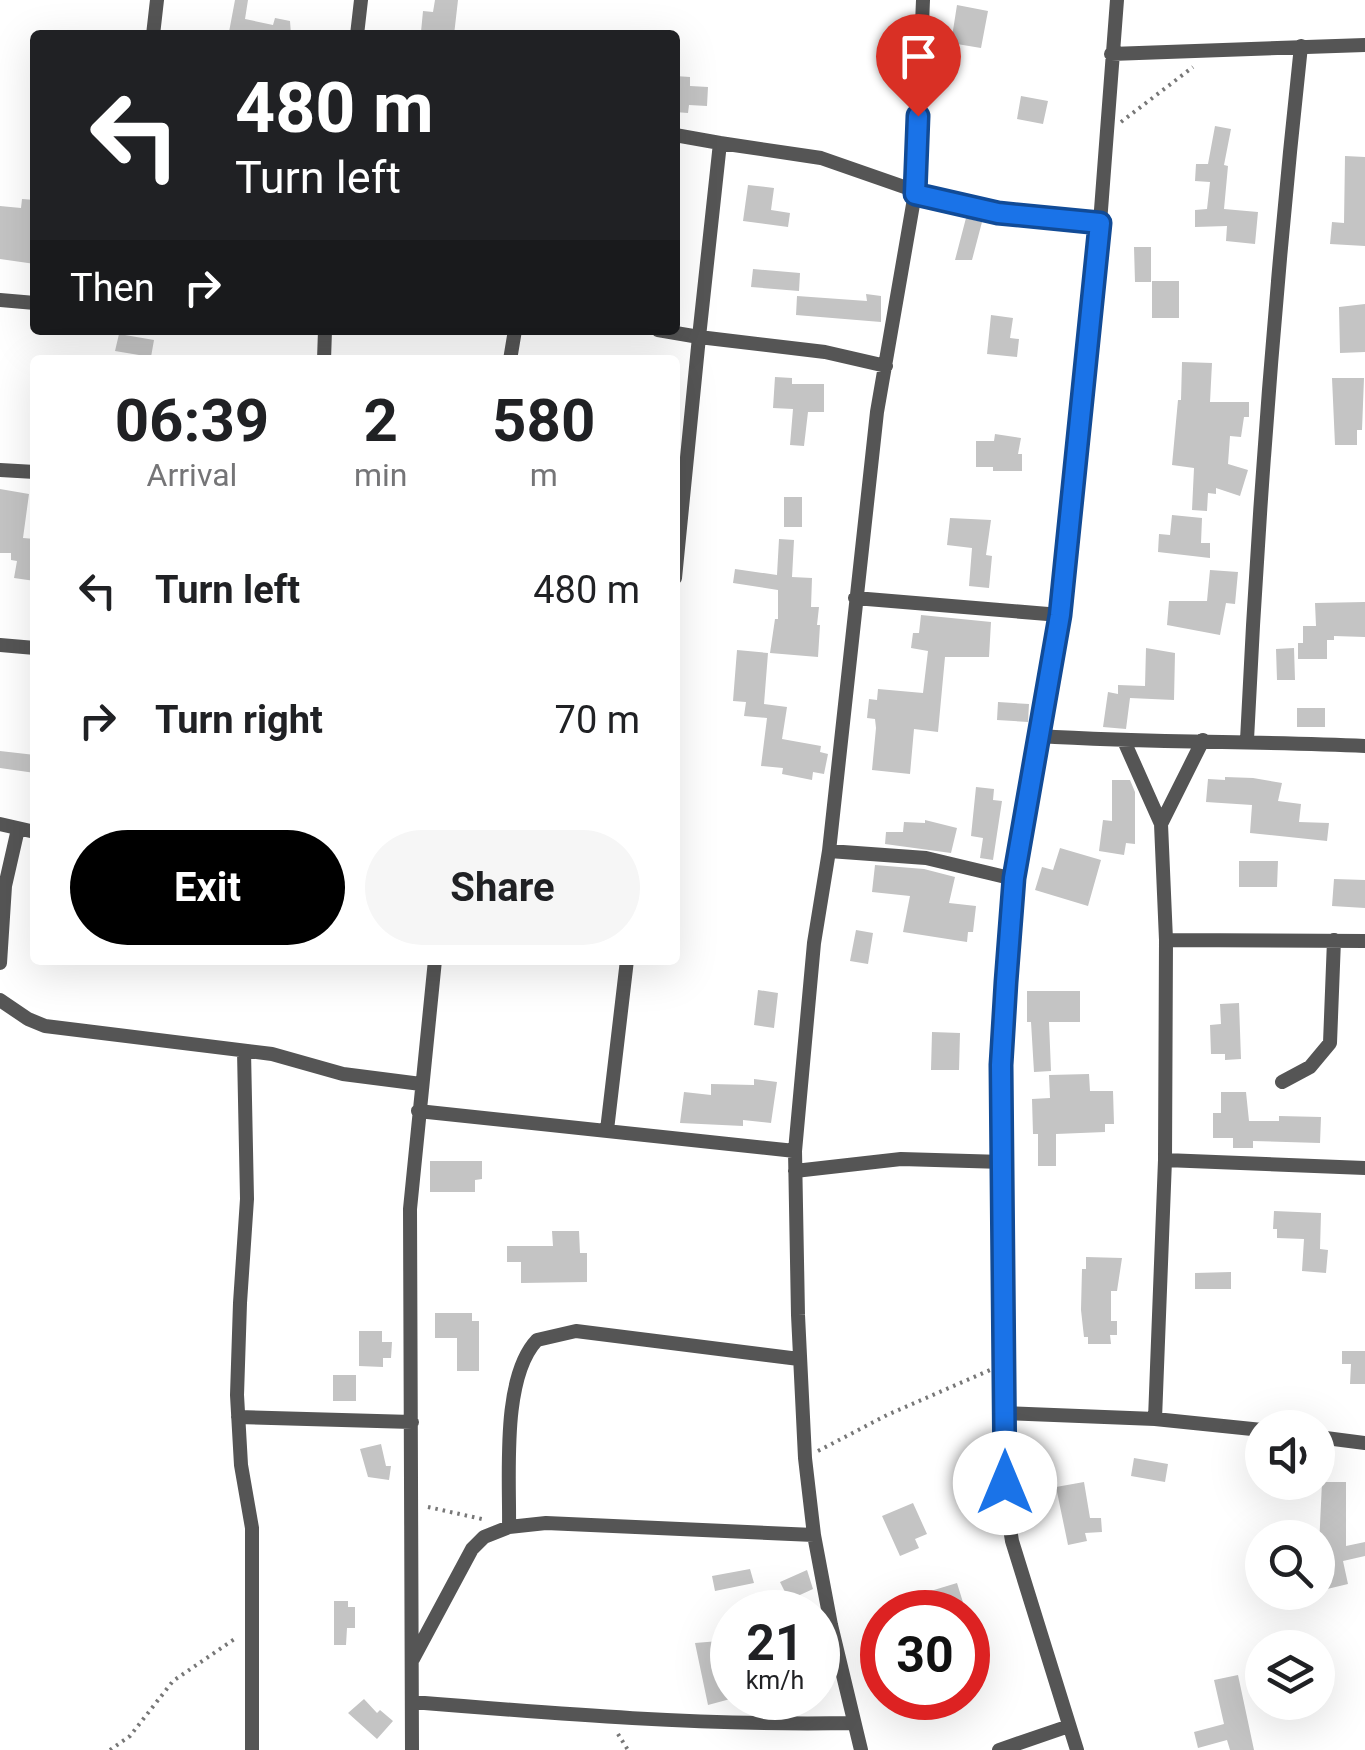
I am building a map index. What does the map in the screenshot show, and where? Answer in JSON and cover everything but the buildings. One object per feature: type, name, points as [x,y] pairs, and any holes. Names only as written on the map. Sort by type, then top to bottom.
[{"type":"street","points":[[153,30],[156,0]]},
{"type":"street","points":[[358,30],[361,0]]},
{"type":"street","points":[[861,1750],[814,1535],[805,1458],[795,1151],[814,943],[829,851],[877,412],[915,194],[923,0]]},
{"type":"street","points":[[1076,1750],[1012,1541],[1005,1483],[1001,1065],[1014,878],[1060,615],[1100,223],[1117,0]]},
{"type":"street","points":[[1112,54],[1365,45]]},
{"type":"street","points":[[1247,740],[1257,541],[1301,46]]},
{"type":"street","points":[[680,135],[820,158],[915,194],[998,213],[1100,223]]},
{"type":"street","points":[[680,528],[720,143]]},
{"type":"street","points":[[2,302],[30,303]]},
{"type":"street","points":[[680,334],[825,352],[886,366]]},
{"type":"street","points":[[0,470],[30,472]]},
{"type":"street","points":[[855,598],[1060,615]]},
{"type":"street","points":[[0,645],[30,648]]},
{"type":"street","points":[[1039,736],[1365,746]]},
{"type":"street","points":[[1161,824],[1203,740]]},
{"type":"street","points":[[1124,741],[1161,824],[1166,940],[1165,1160],[1155,1418]]},
{"type":"street","points":[[0,824],[30,831]]},
{"type":"street","points":[[0,963],[5,886],[18,828]]},
{"type":"street","points":[[829,851],[926,858],[1014,878]]},
{"type":"street","points":[[1166,940],[1365,941]]},
{"type":"street","points":[[1282,1082],[1310,1066],[1330,1043],[1334,940]]},
{"type":"street","points":[[412,1750],[410,1209],[434,965]]},
{"type":"street","points":[[607,1130],[626,965]]},
{"type":"street","points":[[0,1000],[45,1026],[272,1054],[343,1074],[421,1084]]},
{"type":"street","points":[[244,1052],[248,1199],[240,1302],[238,1418],[252,1528],[252,1750]]},
{"type":"street","points":[[418,1110],[795,1151]]},
{"type":"street","points":[[795,1171],[901,1160],[1002,1162]]},
{"type":"street","points":[[1165,1160],[1365,1168]]},
{"type":"street","points":[[509,1528],[511,1418],[524,1362],[537,1340],[576,1331],[799,1359]]},
{"type":"street","points":[[1005,1413],[1155,1418],[1245,1428]]},
{"type":"street","points":[[238,1418],[412,1422]]},
{"type":"street","points":[[1335,1439],[1365,1443]]},
{"type":"street","points":[[411,1663],[472,1548],[484,1537],[509,1528],[567,1523],[814,1535]]},
{"type":"street","points":[[412,1702],[714,1723],[853,1724]]},
{"type":"street","points":[[999,1750],[1069,1726]]},
{"type":"path","points":[[1105,134],[1215,50]]},
{"type":"path","points":[[805,1458],[964,1379],[1006,1366]]},
{"type":"path","points":[[413,1506],[460,1513],[509,1528]]},
{"type":"path","points":[[110,1750],[130,1736],[162,1692],[183,1672],[219,1647],[250,1633]]},
{"type":"route","points":[[918,116],[915,194],[998,213],[1100,223],[1060,615],[1014,878],[1006,982],[1001,1065],[1005,1483]]}]
